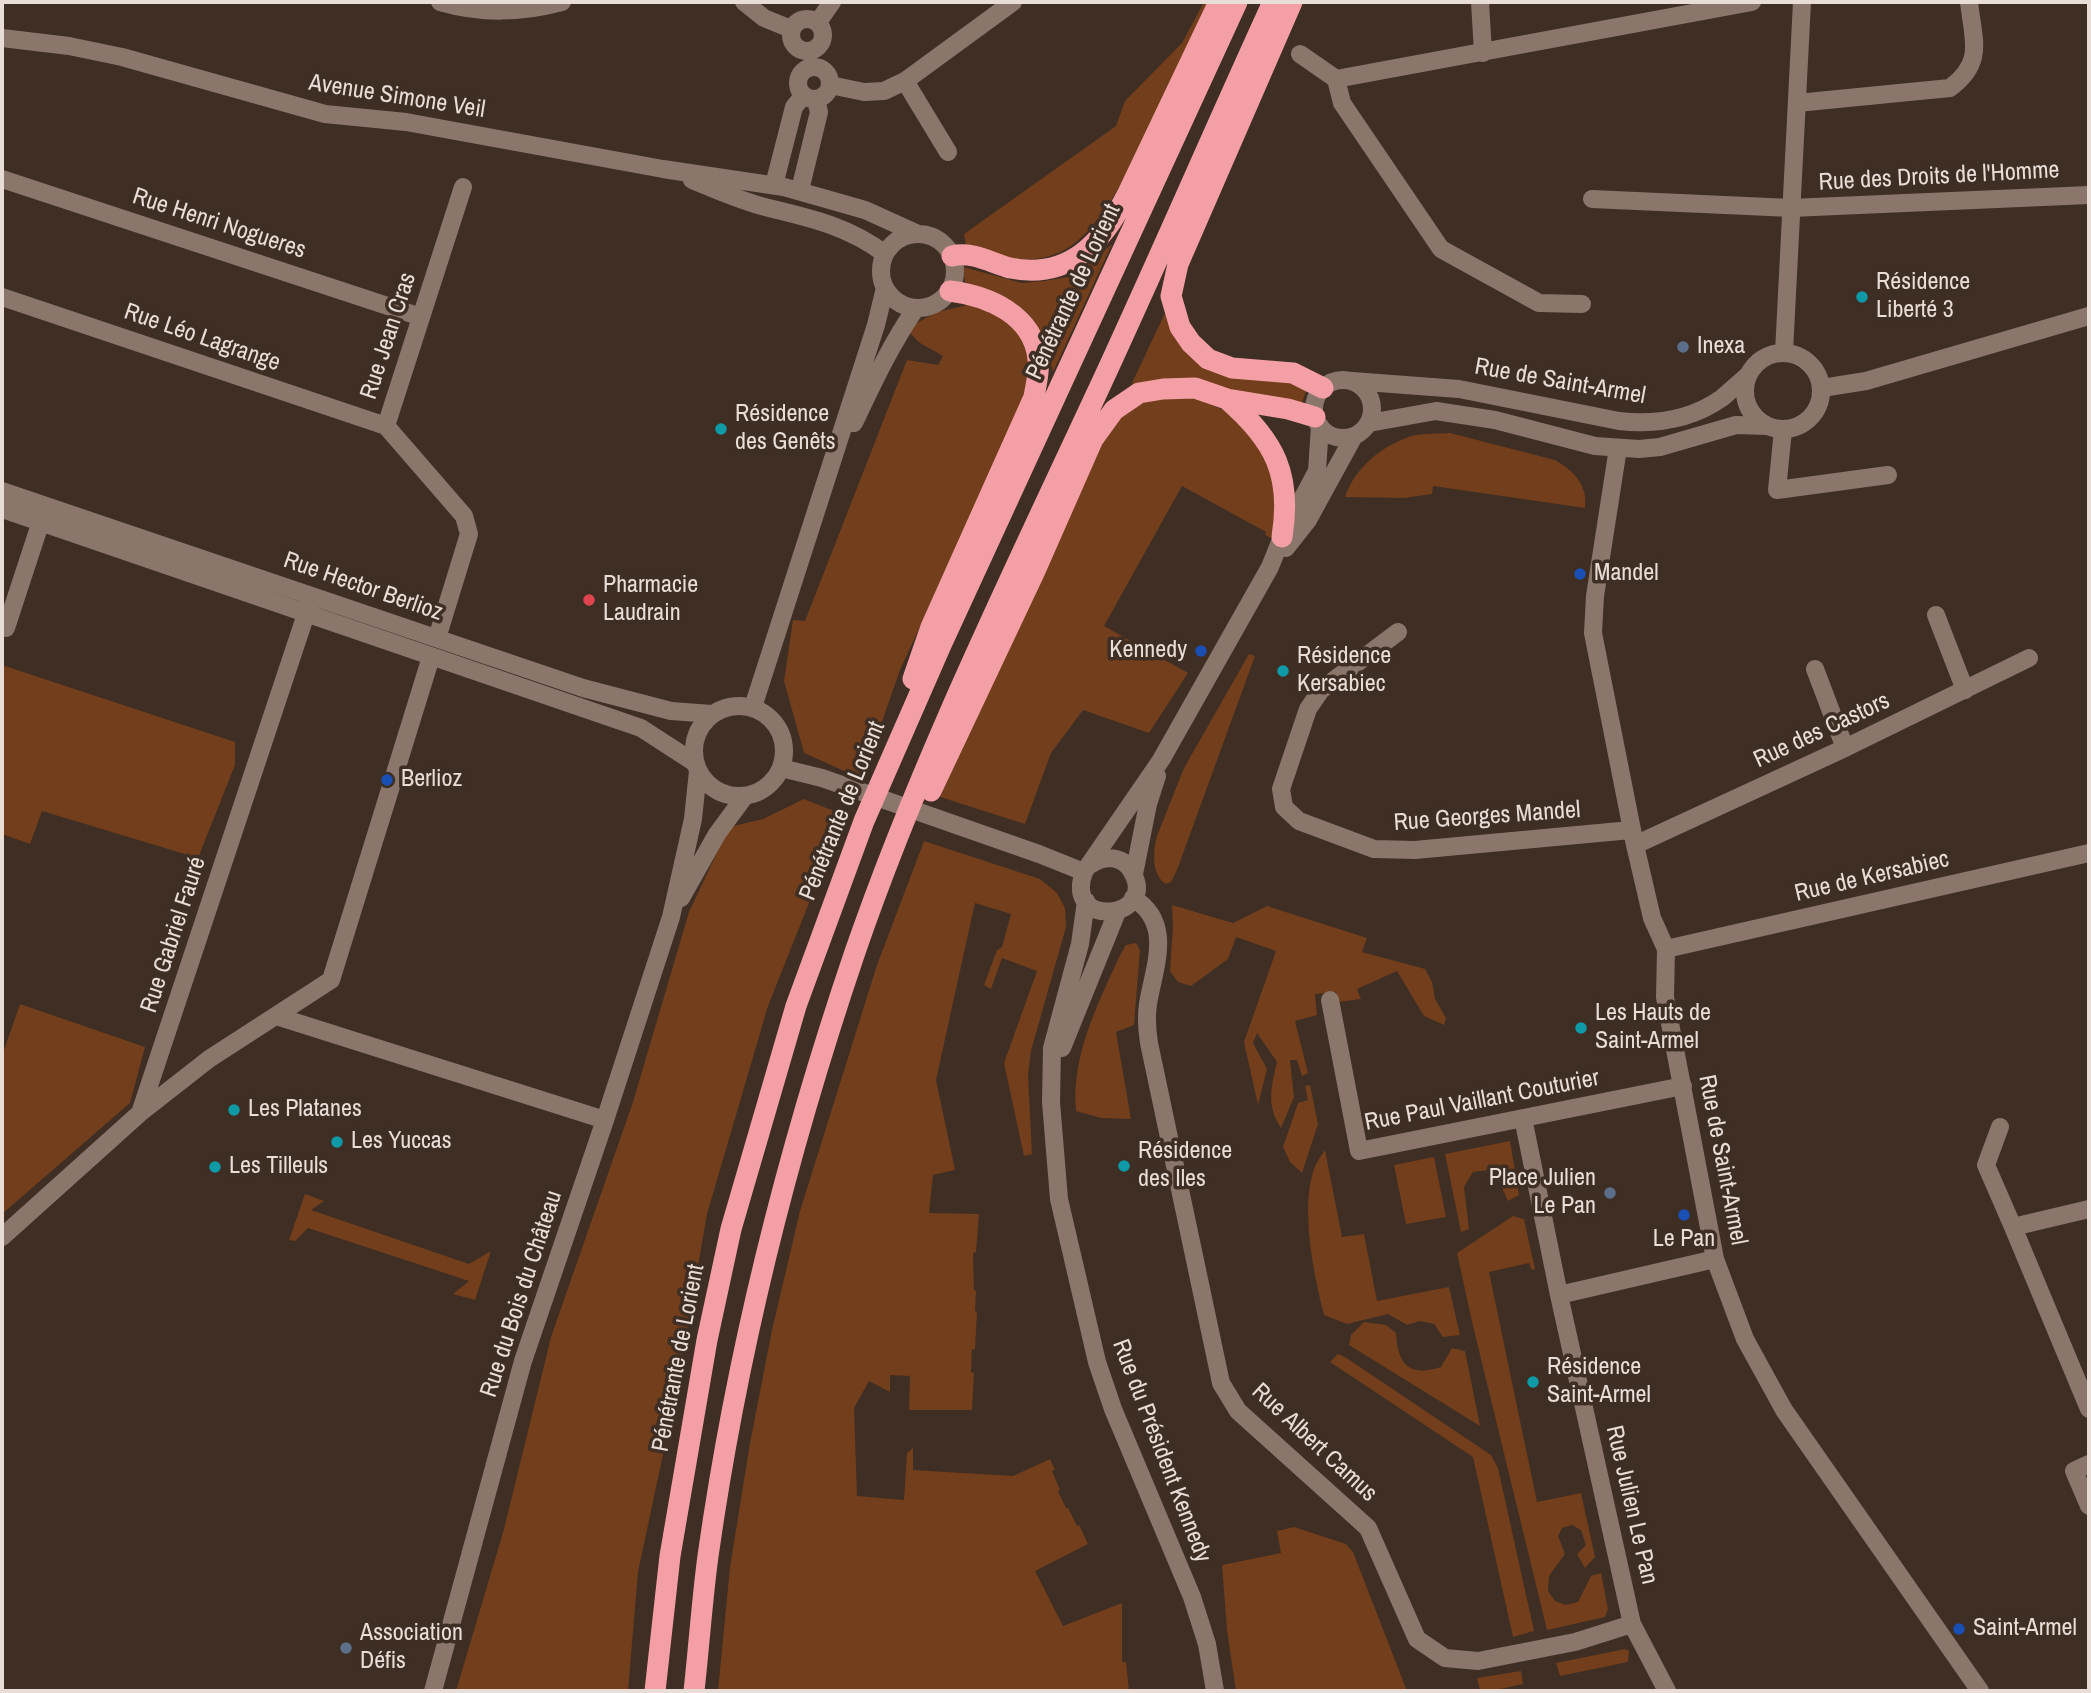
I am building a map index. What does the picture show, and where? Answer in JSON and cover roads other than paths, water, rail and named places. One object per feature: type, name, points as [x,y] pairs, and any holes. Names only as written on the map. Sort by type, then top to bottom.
[{"type":"highway","points":[[952,256],[968,255],[1011,268],[1046,270],[1064,266],[1097,239],[1116,216],[1128,193],[1219,2]]},
{"type":"highway","name":"Pénétrante de Lorient","points":[[655,1691],[670,1556],[707,1340],[731,1229],[796,1006],[864,821],[1054,398],[1237,2]]},
{"type":"highway","points":[[694,1691],[707,1561],[723,1459],[748,1332],[768,1241],[796,1142],[857,948],[899,835],[972,660],[1100,386],[1273,2]]},
{"type":"highway","points":[[1292,2],[1178,264],[1171,296],[1180,327],[1191,343],[1208,359],[1232,368],[1293,373],[1323,388]]},
{"type":"highway","points":[[864,821],[931,626],[1034,397],[1038,376],[1038,357],[1021,322],[1006,308],[989,300],[950,291]]},
{"type":"highway","points":[[857,948],[980,689],[1093,439],[1114,410],[1139,393],[1195,388],[1227,399],[1287,410],[1317,422]]},
{"type":"highway","points":[[1227,399],[1261,431],[1271,449],[1285,488],[1287,508],[1282,537]]},
{"type":"street","points":[[440,2],[501,12],[534,9],[562,2]]},
{"type":"street","points":[[744,2],[764,18],[791,29]]},
{"type":"street","points":[[818,22],[832,2]]},
{"type":"street","points":[[800,74],[813,67],[827,78],[864,92],[884,91],[905,81],[1013,2]]},
{"type":"street","points":[[1480,2],[1483,53]]},
{"type":"street","points":[[1336,79],[1752,2]]},
{"type":"street","points":[[1784,352],[1802,2]]},
{"type":"street","points":[[1797,103],[1950,88],[1966,76],[1975,57],[1969,2]]},
{"type":"street","points":[[774,185],[794,107],[810,98],[826,94],[827,78],[819,46],[823,30],[818,22],[812,19],[801,19],[791,29],[791,40],[797,48],[800,74],[797,83],[810,98],[819,112],[800,190]]},
{"type":"street","name":"Avenue Simone Veil","points":[[2,38],[69,46],[122,57],[325,114],[406,122],[663,169],[800,190],[865,210],[918,234]]},
{"type":"street","points":[[797,48],[806,51],[819,46]]},
{"type":"street","points":[[1300,54],[1336,79],[1342,103],[1441,249],[1539,303],[1582,304]]},
{"type":"street","points":[[905,81],[948,152]]},
{"type":"street","name":"Avenue Simone Veil","points":[[663,169],[748,202],[817,219],[854,234],[885,254]]},
{"type":"street","name":"Rue Henri Nogueres","points":[[2,179],[421,317]]},
{"type":"street","name":"Rue Jean Cras","points":[[437,638],[469,534],[464,516],[386,426],[463,187]]},
{"type":"street","name":"Rue des Droits de l'Homme","points":[[1592,199],[1791,208],[2089,195]]},
{"type":"street","points":[[918,234],[937,239],[952,256],[956,274],[950,291],[931,306],[916,309],[895,301],[885,288],[881,276],[885,254],[894,242],[902,238],[918,234]]},
{"type":"street","points":[[753,708],[876,325],[885,288]]},
{"type":"street","name":"Rue Léo Lagrange","points":[[2,297],[386,426]]},
{"type":"street","points":[[824,486],[887,354],[916,309]]},
{"type":"street","points":[[1822,388],[1866,381],[2089,316]]},
{"type":"street","points":[[1784,352],[1795,354],[1814,367],[1822,388],[1821,401],[1815,413],[1807,422],[1795,428],[1775,428],[1755,418],[1747,405],[1744,390],[1747,376],[1762,358],[1784,352]]},
{"type":"street","name":"Rue de Saint-Armel","points":[[1352,381],[1459,389],[1640,423],[1670,419],[1699,410],[1723,397],[1747,376]]},
{"type":"street","points":[[1161,760],[1148,804],[1134,874],[1136,891],[1124,909],[1117,912],[1099,912],[1086,901],[1080,887],[1087,869],[1161,760],[1270,567],[1282,537],[1317,471],[1317,422],[1314,407],[1317,397],[1323,388],[1342,380],[1352,381],[1361,386],[1372,402],[1369,422],[1354,436],[1308,520],[1270,567]]},
{"type":"street","name":"Rue de Saint-Armel","points":[[1369,422],[1436,411],[1466,414],[1585,444],[1618,449],[1660,447],[1737,425],[1775,428]]},
{"type":"street","points":[[1317,422],[1336,437],[1354,436]]},
{"type":"street","points":[[1775,428],[1777,490],[1888,475]]},
{"type":"street","name":"Rue de Saint-Armel","points":[[1618,449],[1595,596],[1594,633],[1633,837],[1652,918],[1666,949],[1665,998],[1715,1259],[1745,1339],[1784,1410],[1980,1691]]},
{"type":"street","name":"Rue Hector Berlioz","points":[[2,491],[43,515]]},
{"type":"street","name":"Rue Hector Berlioz","points":[[2,509],[43,515],[309,604],[437,638],[583,688],[671,711],[712,714]]},
{"type":"street","points":[[6,628],[43,515]]},
{"type":"street","name":"Rue Hector Berlioz","points":[[309,604],[431,657],[640,728],[696,767]]},
{"type":"street","name":"Rue Gabriel Fauré","points":[[2,1237],[141,1112],[309,604]]},
{"type":"street","points":[[1936,615],[1965,690]]},
{"type":"street","name":"Rue Georges Mandel","points":[[1398,632],[1321,690],[1308,709],[1282,789],[1284,807],[1299,821],[1374,849],[1415,850],[1633,837]]},
{"type":"street","points":[[141,1112],[209,1059],[331,981],[431,657]]},
{"type":"street","name":"Rue des Castors","points":[[1633,837],[1845,748],[2029,658]]},
{"type":"street","points":[[1815,669],[1845,748]]},
{"type":"street","points":[[739,705],[753,708],[764,713],[780,732],[785,756],[782,768],[767,787],[745,796],[731,796],[706,783],[696,767],[693,749],[696,736],[702,724],[712,714],[739,705]]},
{"type":"street","name":"Rue du Bois du Château","points":[[433,1691],[523,1361],[671,917],[693,818],[696,767]]},
{"type":"street","points":[[782,768],[822,778],[1087,869]]},
{"type":"street","name":"Rue du Bois du Château","points":[[671,917],[717,834],[745,796]]},
{"type":"street","points":[[1087,869],[1106,857],[1123,862],[1134,874]]},
{"type":"street","name":"Rue de Kersabiec","points":[[1666,949],[2088,857]]},
{"type":"street","name":"Rue Albert Camus","points":[[1133,898],[1145,905],[1155,924],[1160,944],[1148,1006],[1149,1043],[1222,1383],[1238,1411],[1368,1528],[1418,1639],[1445,1658],[1478,1661],[1575,1642],[1632,1624]]},
{"type":"street","name":"Rue du Président Kennedy","points":[[1086,901],[1080,944],[1052,1048],[1051,1102],[1059,1199],[1097,1362],[1113,1409],[1192,1597],[1206,1644],[1215,1691]]},
{"type":"street","name":"Rue du Président Kennedy","points":[[1051,1102],[1063,1045],[1117,912]]},
{"type":"street","name":"Rue Paul Vaillant Couturier","points":[[1330,1000],[1359,1151],[1683,1086]]},
{"type":"street","points":[[276,1016],[605,1120]]},
{"type":"street","name":"Rue Julien Le Pan","points":[[1523,1118],[1632,1624],[1667,1691]]},
{"type":"street","points":[[2000,1127],[1986,1165],[2089,1409]]},
{"type":"street","points":[[2013,1227],[2089,1209]]},
{"type":"street","points":[[1559,1295],[1715,1259]]},
{"type":"street","points":[[2089,1464],[2074,1471],[2089,1506]]},
{"type":"place","name":"Résidence Liberté 3","points":[[1862,297]]},
{"type":"place","name":"Inexa","points":[[1683,347]]},
{"type":"place","name":"Résidence des Genêts","points":[[721,429]]},
{"type":"place","name":"Mandel","points":[[1580,574]]},
{"type":"place","name":"Pharmacie Laudrain","points":[[589,600]]},
{"type":"place","name":"Kennedy","points":[[1201,651]]},
{"type":"place","name":"Résidence Kersabiec","points":[[1283,671]]},
{"type":"place","name":"Berlioz","points":[[387,780]]},
{"type":"place","name":"Les Hauts de Saint-Armel","points":[[1581,1028]]},
{"type":"place","name":"Les Platanes","points":[[234,1110]]},
{"type":"place","name":"Les Yuccas","points":[[337,1142]]},
{"type":"place","name":"Résidence des Iles","points":[[1124,1166]]},
{"type":"place","name":"Les Tilleuls","points":[[215,1167]]},
{"type":"place","name":"Place Julien Le Pan","points":[[1610,1193]]},
{"type":"place","name":"Le Pan","points":[[1684,1215]]},
{"type":"place","name":"Résidence Saint-Armel","points":[[1533,1382]]},
{"type":"place","name":"Saint-Armel","points":[[1959,1629]]},
{"type":"place","name":"Association Défis","points":[[346,1648]]}]
